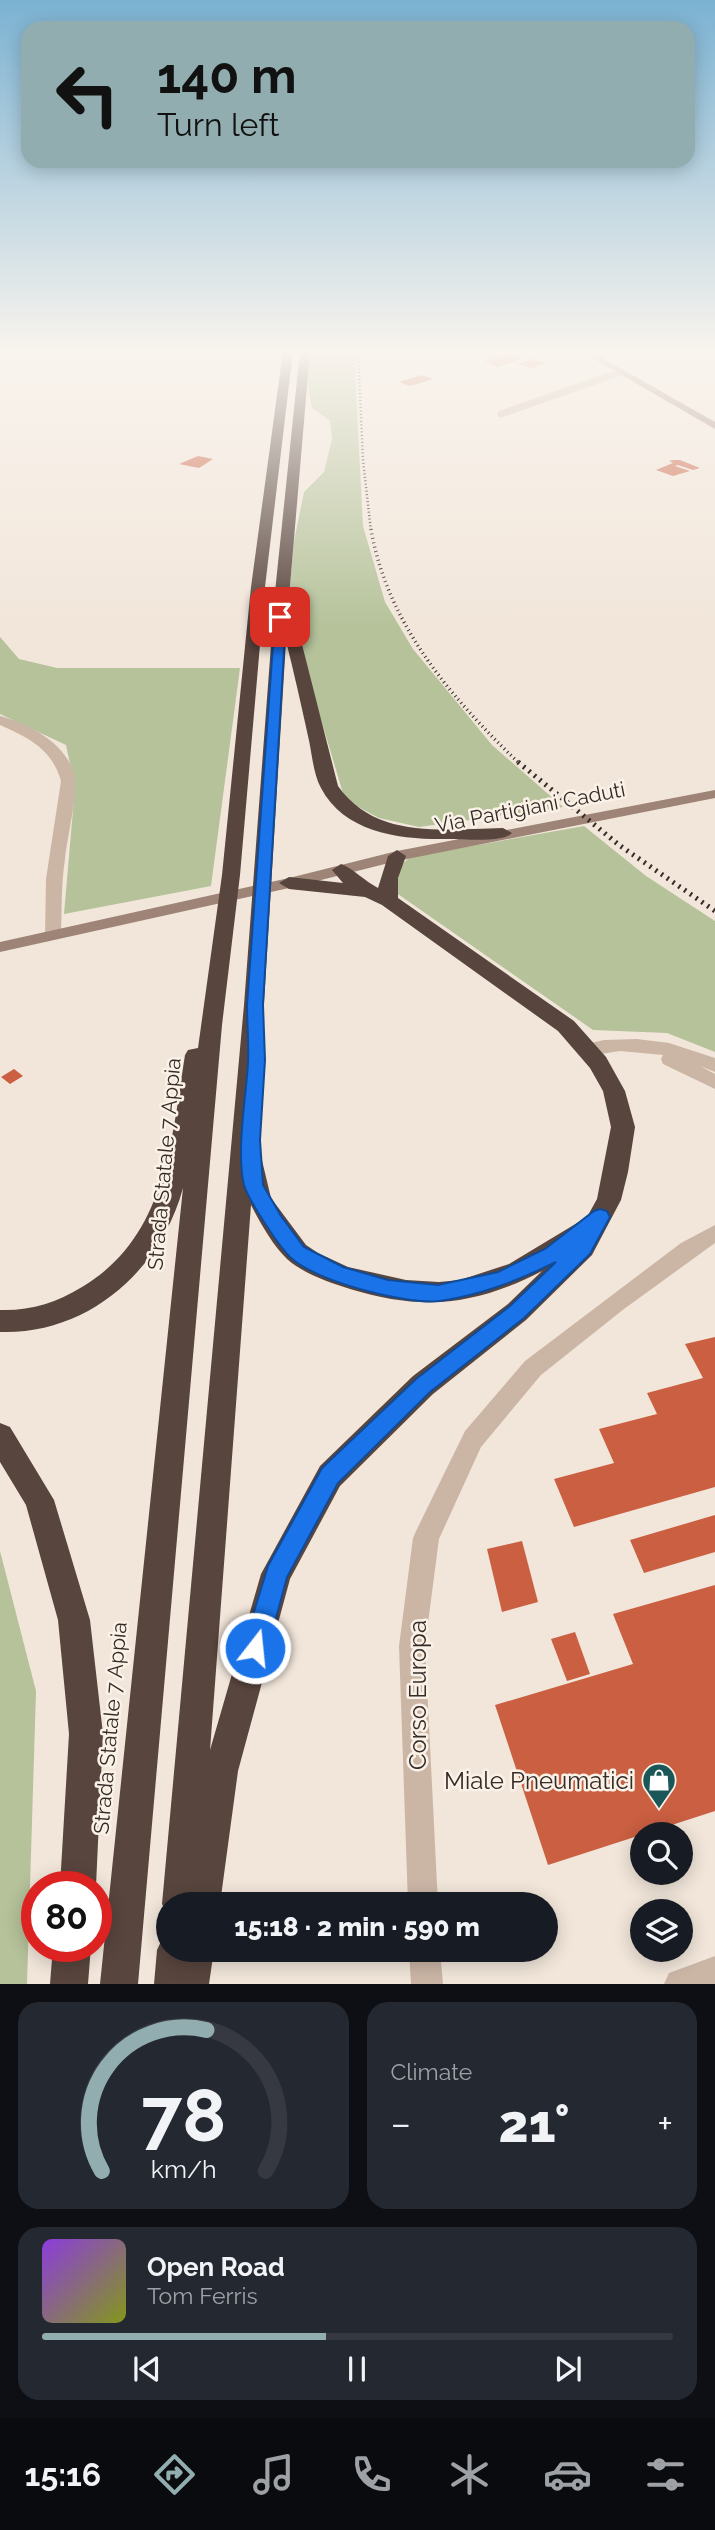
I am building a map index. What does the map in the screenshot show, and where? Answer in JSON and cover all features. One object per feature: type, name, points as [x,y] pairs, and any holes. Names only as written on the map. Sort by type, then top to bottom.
[{"type":"highway","name":"Strada Statale 7 Appia","points":[[119,1984],[211,1025],[231,875],[258,587],[276,444]]},
{"type":"highway","points":[[181,1892],[255,1005],[282,592],[297,444]]},
{"type":"highway","points":[[282,592],[329,787],[346,809],[368,822],[399,831],[503,833]]},
{"type":"highway","points":[[389,901],[387,875],[397,856]]},
{"type":"highway","points":[[204,1892],[221,1771],[276,1574],[330,1476],[423,1385],[517,1312],[583,1248],[609,1200],[623,1128],[614,1091],[588,1050],[566,1026],[389,901],[355,884],[347,868]]},
{"type":"highway","points":[[289,883],[336,887],[389,901]]},
{"type":"highway","points":[[255,1005],[256,1060],[251,1140],[254,1186],[274,1222],[298,1253],[350,1278],[388,1288],[438,1293],[511,1274],[552,1255],[600,1217]]},
{"type":"highway","points":[[0,1321],[18,1322],[58,1312],[88,1298],[112,1282],[149,1241],[162,1216],[178,1172],[196,1055],[211,1025]]},
{"type":"highway","points":[[0,1436],[39,1500],[74,1620],[86,1734],[79,1871]]},
{"type":"highway","points":[[69,1984],[71,1962]]},
{"type":"highway","points":[[173,1984],[175,1962]]},
{"type":"highway","points":[[190,1984],[193,1962]]},
{"type":"main road","name":"Via Partigiani Caduti","points":[[0,947],[503,833],[715,794]]},
{"type":"street","points":[[0,720],[53,747],[66,769],[68,781],[54,879],[53,935]]},
{"type":"street","points":[[588,1050],[612,1044],[652,1050],[715,1065]]},
{"type":"street","points":[[652,1050],[715,1082]]},
{"type":"street","points":[[652,1050],[715,1092]]},
{"type":"street","name":"Corso Europa","points":[[422,1892],[412,1646],[426,1538],[473,1439],[533,1368],[616,1302],[688,1249],[715,1233]]},
{"type":"street","points":[[426,1962],[427,1984]]},
{"type":"street","points":[[680,1984],[715,1972]]},
{"type":"green space","points":[[331,444],[359,444],[363,526],[385,602],[413,649],[492,745],[563,807],[419,827],[379,818],[345,800],[298,642],[289,596],[294,541],[304,492],[324,472]]},
{"type":"green space","points":[[0,637],[19,659],[57,668],[240,668],[211,886],[64,914],[75,787],[66,745],[0,714]]},
{"type":"green space","points":[[584,826],[646,876],[715,921],[715,1052],[667,1033],[593,1030],[395,892],[394,871],[410,857]]},
{"type":"green space","points":[[0,1551],[36,1691],[30,1871],[21,1871],[21,1962],[28,1962],[27,1984],[0,1984]]},
{"type":"building","points":[[198,456],[213,459],[199,468],[179,464]]},
{"type":"building","points":[[669,461],[700,468],[693,470],[678,465],[675,466],[690,471],[673,476],[656,470],[673,463]]},
{"type":"building","points":[[14,1069],[23,1076],[10,1084],[1,1077]]},
{"type":"building","points":[[715,1337],[715,1487],[574,1527],[554,1479],[614,1463],[599,1429],[657,1414],[647,1393],[703,1378],[685,1344]]},
{"type":"building","points":[[715,1515],[715,1552],[644,1573],[630,1540]]},
{"type":"building","points":[[522,1541],[538,1602],[502,1612],[487,1549]]},
{"type":"building","points":[[715,1585],[715,1811],[681,1822],[630,1822],[630,1838],[548,1865],[495,1705],[633,1664],[613,1614]]},
{"type":"building","points":[[575,1632],[590,1674],[567,1681],[551,1639]]},
{"type":"railway","points":[[362,444],[371,531]]},
{"type":"railway","points":[[371,529],[379,564],[391,597],[407,628],[447,686],[518,762]]},
{"type":"railway","points":[[518,762],[619,845],[715,911]]},
{"type":"place","name":"Miale Pneumatici","points":[[659,1810]]},
{"type":"route","points":[[255,1648],[276,1574],[330,1476],[423,1385],[517,1312],[583,1248],[600,1217],[552,1255],[501,1279],[438,1293],[388,1288],[338,1274],[298,1253],[274,1222],[254,1186],[251,1140],[256,1060],[255,1005],[280,617]]}]
